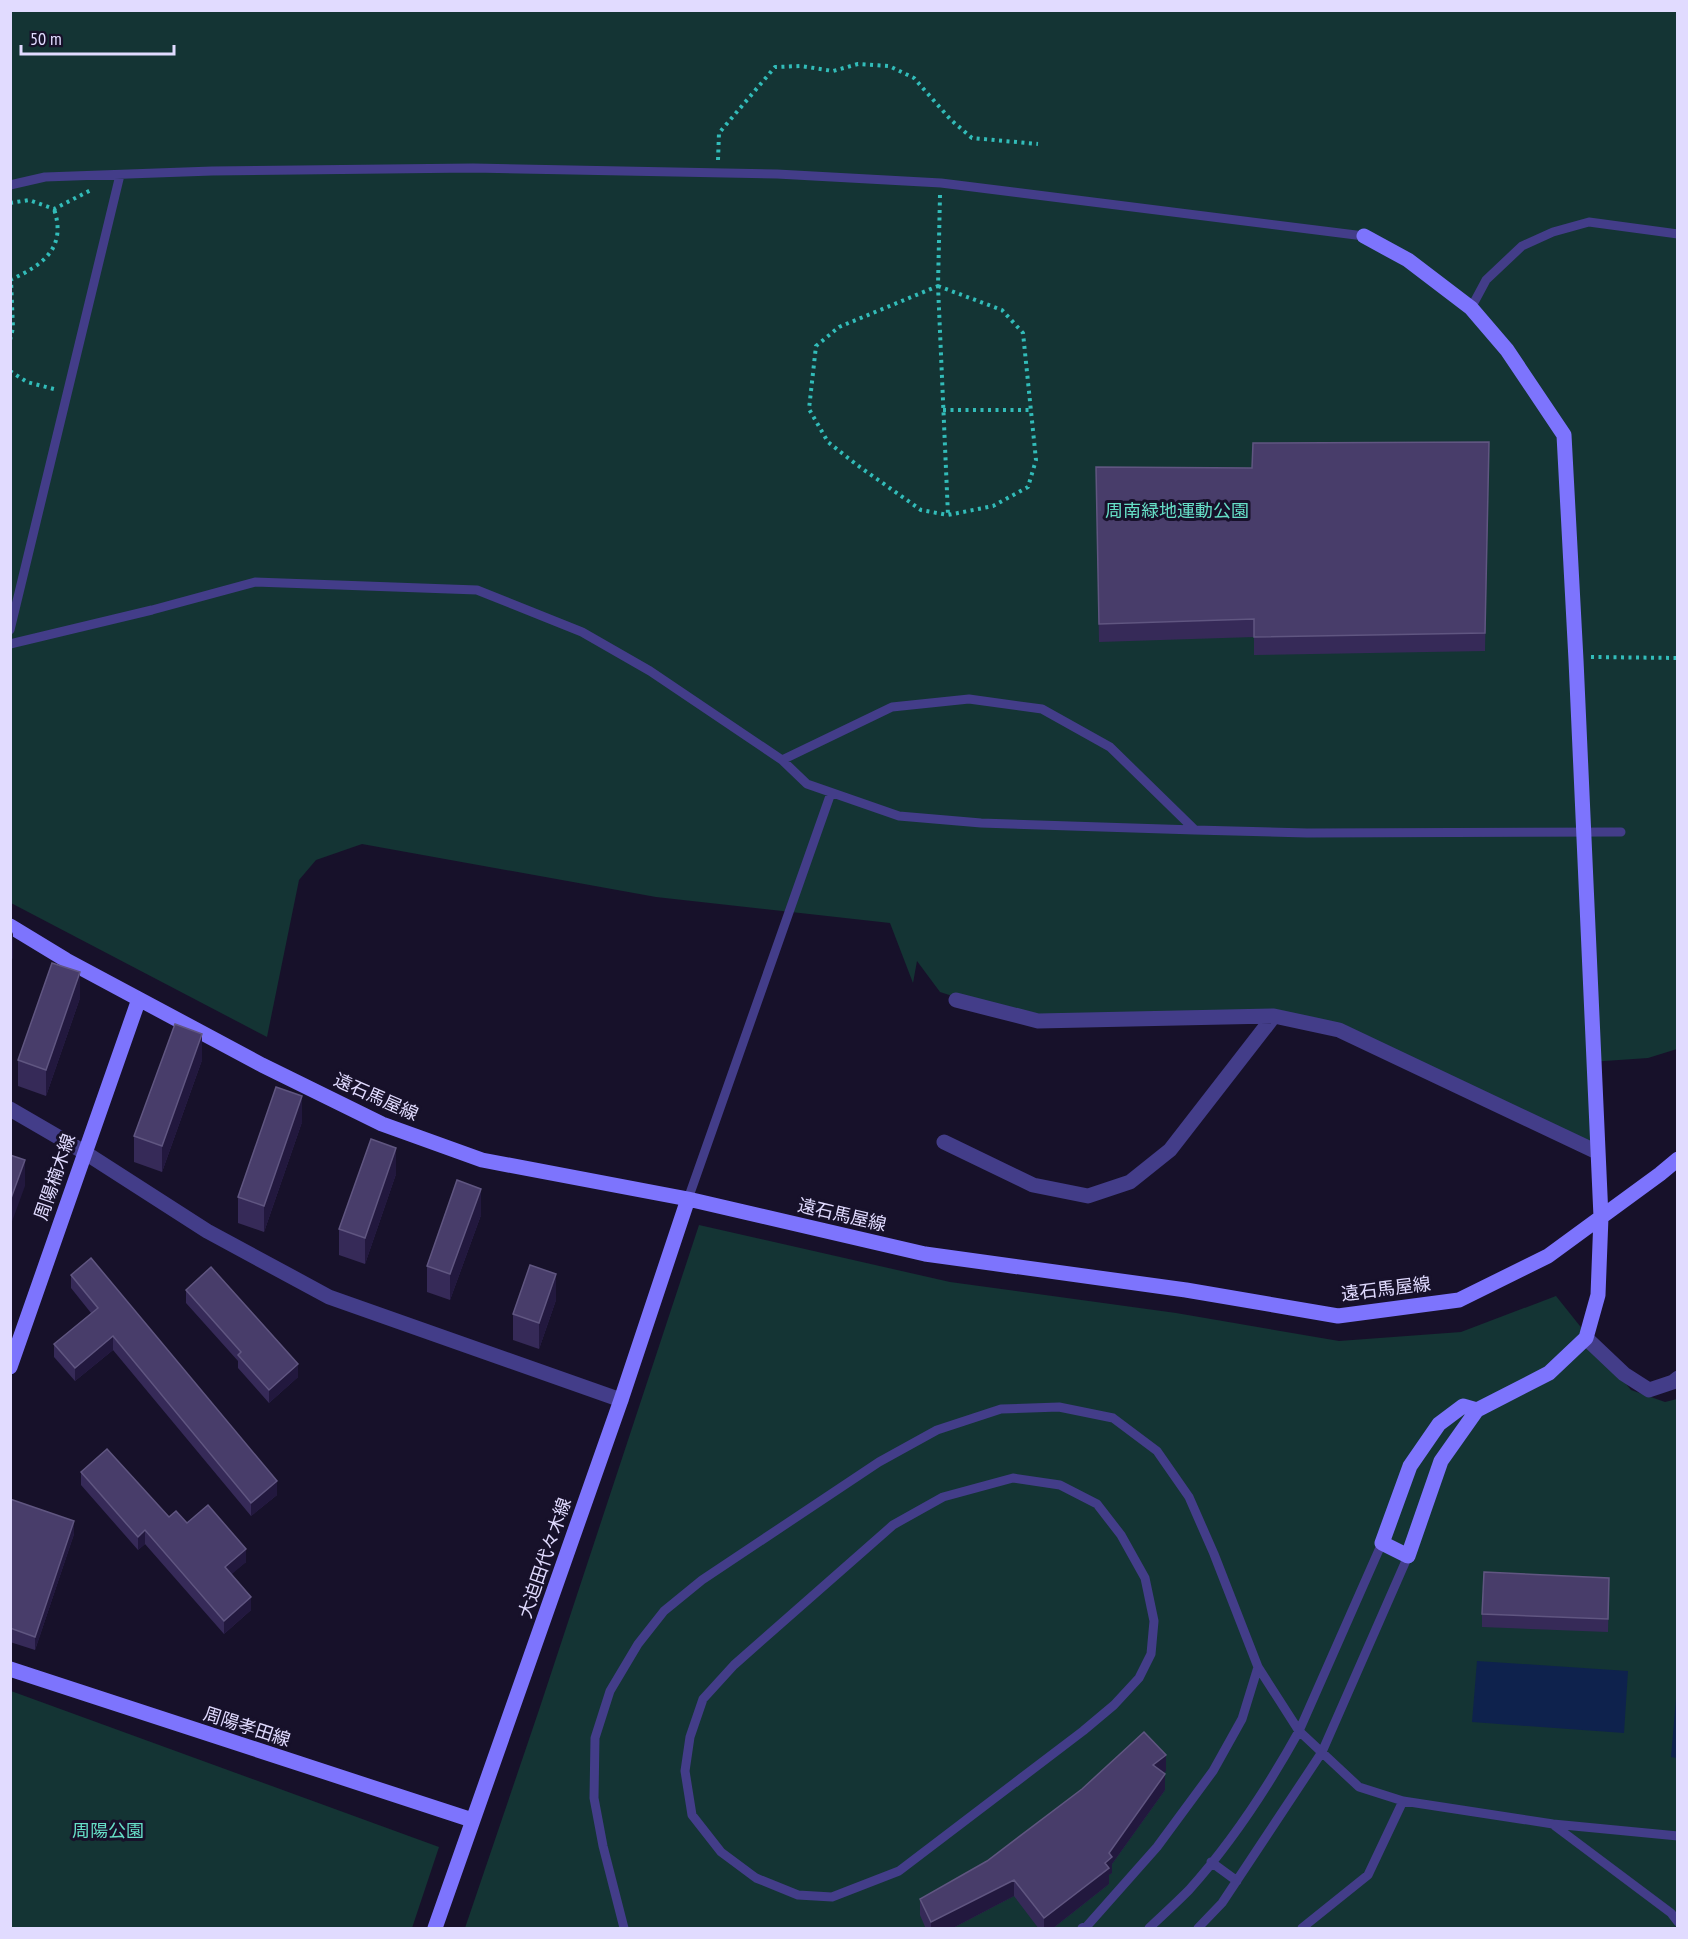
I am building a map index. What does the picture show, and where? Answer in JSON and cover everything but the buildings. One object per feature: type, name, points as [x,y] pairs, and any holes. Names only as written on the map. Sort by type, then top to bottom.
[{"type":"street","points":[[1364,236],[1408,260],[1471,308],[1508,350],[1564,435],[1601,1217],[1598,1295],[1586,1338],[1550,1373],[1477,1410],[1441,1461],[1408,1556],[1382,1543],[1410,1466],[1439,1424],[1463,1406],[1477,1410]]},
{"type":"street","name":"遠石馬屋線","points":[[10,926],[66,960],[262,1065],[382,1124],[482,1160],[688,1199],[925,1254],[1186,1290],[1338,1316],[1460,1300],[1548,1256],[1677,1159]]},
{"type":"street","name":"周陽楠木線","points":[[10,1367],[139,999]]},
{"type":"street","points":[[956,1000],[1038,1021],[1274,1016],[1339,1030],[1597,1152]]},
{"type":"street","points":[[944,1142],[1033,1185],[1088,1196],[1130,1182],[1170,1150],[1274,1016]]},
{"type":"street","points":[[10,1109],[84,1152],[207,1231],[329,1297],[621,1400]]},
{"type":"street","name":"大迫田代々木線","points":[[435,1929],[621,1400],[688,1199]]},
{"type":"street","points":[[1586,1338],[1624,1374],[1648,1390],[1673,1382],[1677,1378]]},
{"type":"street","name":"周陽孝田線","points":[[10,1669],[472,1820]]},
{"type":"lane","points":[[10,185],[45,177],[212,171],[473,168],[718,173],[941,183],[1364,236]]},
{"type":"lane","points":[[10,630],[120,175]]},
{"type":"lane","points":[[1471,308],[1486,280],[1522,246],[1553,232],[1589,222],[1677,234]]},
{"type":"lane","points":[[10,644],[152,610],[255,582],[477,590],[582,632],[650,671],[782,760],[807,784],[899,816],[981,823],[1307,833],[1621,832]]},
{"type":"lane","points":[[782,760],[892,707],[969,699],[1042,709],[1110,747],[1195,830]]},
{"type":"lane","points":[[688,1199],[831,793]]},
{"type":"lane","points":[[624,1929],[603,1846],[594,1798],[595,1738],[610,1691],[638,1644],[664,1611],[702,1580],[879,1462],[938,1431],[1001,1409],[1059,1407],[1113,1418],[1157,1451],[1189,1497],[1258,1667],[1299,1731],[1359,1787],[1403,1802],[1553,1824],[1677,1836]]},
{"type":"lane","points":[[1013,1478],[1060,1485],[1097,1504],[1121,1535],[1145,1578],[1154,1621],[1151,1654],[1139,1678],[1114,1705],[1083,1731],[899,1871],[867,1884],[832,1897],[798,1895],[756,1878],[721,1852],[692,1815],[686,1771],[690,1737],[703,1699],[734,1665],[893,1525],[943,1497],[1013,1478]]},
{"type":"lane","points":[[1149,1929],[1189,1890],[1239,1828],[1299,1731],[1382,1543]]},
{"type":"lane","points":[[1198,1929],[1222,1903],[1322,1752],[1408,1556]]},
{"type":"lane","points":[[1086,1928],[1157,1847],[1213,1771],[1242,1719],[1258,1667]]},
{"type":"lane","points":[[1302,1929],[1368,1875],[1403,1802]]},
{"type":"lane","points":[[1553,1824],[1671,1913],[1677,1922]]},
{"type":"lane","points":[[1211,1862],[1237,1881]]},
{"type":"path","points":[[718,173],[719,133],[775,67],[801,66],[833,72],[858,64],[889,66],[914,78],[951,120],[972,138],[1038,144]]},
{"type":"path","points":[[941,183],[938,286],[948,515]]},
{"type":"path","points":[[10,203],[29,200],[54,209],[58,220],[57,239],[50,255],[11,280],[13,328],[10,340]]},
{"type":"path","points":[[938,286],[1002,310],[1023,333],[1031,410],[1036,460],[1028,487],[993,506],[948,515],[921,510],[828,442],[809,410],[816,346],[839,327],[938,286]]},
{"type":"path","points":[[10,371],[27,382],[68,393]]},
{"type":"path","points":[[943,410],[1031,410]]},
{"type":"path","points":[[1575,657],[1677,658]]},
{"type":"green space","name":"周南緑地運動公園","points":[[10,11],[1677,11],[1677,1049],[1648,1058],[1590,1062],[1597,1151],[1412,1064],[1287,1018],[1034,1022],[940,992],[917,961],[913,983],[890,923],[656,897],[362,844],[316,860],[299,880],[267,1037],[11,903]]},
{"type":"green space","points":[[699,1225],[950,1282],[1176,1313],[1339,1341],[1461,1332],[1556,1296],[1631,1390],[1665,1402],[1677,1399],[1677,1928],[465,1928]]},
{"type":"green space","name":"周陽公園","points":[[11,1691],[439,1847],[412,1928],[11,1928]]},
{"type":"water","points":[[1477,1661],[1628,1671],[1624,1733],[1472,1722]]},
{"type":"water","points":[[1677,1687],[1677,1758],[1671,1757]]}]
